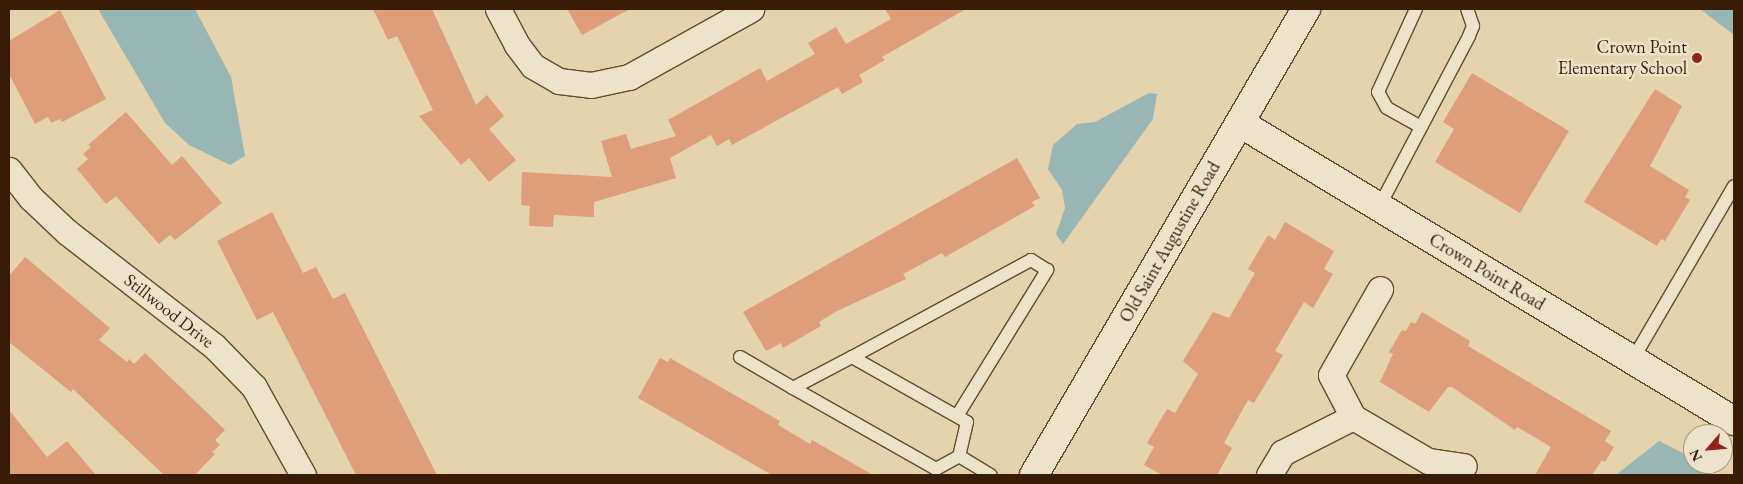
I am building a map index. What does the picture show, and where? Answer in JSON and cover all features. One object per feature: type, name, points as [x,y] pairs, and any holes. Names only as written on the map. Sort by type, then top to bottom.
[{"type":"street","points":[[498,9],[517,45],[533,66],[559,81],[591,85],[629,77],[751,9]]},
{"type":"street","name":"Old Saint Augustine Road","points":[[1034,475],[1306,9]]},
{"type":"street","name":"Crown Point Road","points":[[1240,123],[1734,421]]},
{"type":"street","name":"Stillwood Drive","points":[[9,170],[31,198],[67,232],[214,346],[254,387],[303,475]]},
{"type":"street","points":[[1380,289],[1331,375],[1353,417],[1428,461],[1464,466]]},
{"type":"street","points":[[1269,475],[1282,453],[1353,417]]},
{"type":"lane","points":[[1379,207],[1469,36],[1473,26],[1467,9]]},
{"type":"lane","points":[[1416,10],[1380,81],[1380,99],[1421,127]]},
{"type":"lane","points":[[1632,359],[1734,186]]},
{"type":"lane","points":[[793,388],[1031,260],[1047,270],[957,416]]},
{"type":"lane","points":[[740,357],[936,468],[959,456],[967,422],[852,357]]},
{"type":"lane","points":[[959,456],[991,475]]},
{"type":"water","points":[[98,9],[195,9],[231,77],[245,156],[230,165],[189,145],[165,123]]},
{"type":"water","points":[[1700,9],[1734,9],[1734,35]]},
{"type":"water","points":[[1149,93],[1157,94],[1153,119],[1063,244],[1056,234],[1065,208],[1062,190],[1048,169],[1053,145],[1077,124],[1095,122]]},
{"type":"water","points":[[1659,441],[1683,453],[1683,474],[1709,475],[1616,475]]},
{"type":"building","points":[[373,9],[432,9],[476,105],[487,95],[504,116],[489,129],[516,160],[489,182],[469,158],[461,165],[419,116],[433,110],[397,36],[388,40]]},
{"type":"building","points":[[567,9],[630,9],[582,35]]},
{"type":"building","points":[[885,9],[966,9],[882,57],[885,60],[859,75],[863,82],[842,94],[838,87],[732,145],[729,139],[717,146],[711,135],[670,158],[676,178],[594,202],[594,217],[554,215],[553,227],[529,226],[530,206],[521,205],[522,172],[612,177],[601,141],[626,134],[631,149],[676,136],[668,120],[760,68],[767,81],[815,54],[808,43],[836,27],[846,44],[891,19]]},
{"type":"building","points":[[60,10],[106,99],[62,122],[60,119],[51,123],[48,117],[35,124],[9,74],[9,41]]},
{"type":"building","points":[[1472,73],[1569,131],[1520,213],[1435,162],[1454,129],[1443,122]]},
{"type":"building","points":[[1655,89],[1682,106],[1650,166],[1689,190],[1685,197],[1690,200],[1665,241],[1661,239],[1657,246],[1584,202]]},
{"type":"building","points":[[126,112],[172,165],[182,156],[222,203],[175,240],[170,235],[159,244],[116,196],[106,204],[77,169],[88,159],[83,154],[91,147],[88,145]]},
{"type":"building","points":[[1017,158],[1040,198],[1032,202],[1035,206],[945,257],[942,253],[903,274],[906,279],[835,312],[819,322],[821,326],[783,348],[781,343],[766,351],[743,312]]},
{"type":"building","points":[[272,212],[303,273],[316,267],[333,299],[345,293],[437,475],[356,475],[273,312],[257,320],[217,241]]},
{"type":"building","points":[[1285,222],[1334,251],[1324,269],[1333,274],[1313,308],[1304,302],[1275,351],[1283,355],[1254,403],[1248,400],[1224,443],[1232,448],[1217,475],[1162,475],[1144,465],[1154,447],[1147,443],[1167,409],[1175,413],[1198,374],[1183,361],[1213,312],[1229,318],[1255,273],[1248,269],[1268,235],[1275,240]]},
{"type":"building","points":[[25,257],[110,328],[99,340],[127,362],[129,359],[134,364],[145,353],[225,430],[215,440],[220,445],[212,452],[215,454],[195,475],[164,475],[73,389],[71,392],[9,342],[9,276]]},
{"type":"building","points":[[1422,312],[1470,341],[1468,346],[1611,431],[1605,441],[1614,447],[1605,462],[1602,460],[1592,475],[1535,475],[1551,447],[1517,427],[1515,430],[1452,387],[1448,387],[1429,412],[1380,382],[1393,354],[1389,352],[1402,330],[1406,331],[1411,322],[1415,324]]},
{"type":"building","points":[[660,358],[668,362],[670,358],[780,421],[778,425],[810,444],[812,440],[873,475],[772,475],[638,398]]},
{"type":"building","points":[[9,410],[47,457],[67,441],[96,475],[9,475]]},
{"type":"place","name":"Crown Point Elementary School","points":[[1697,58]]}]
